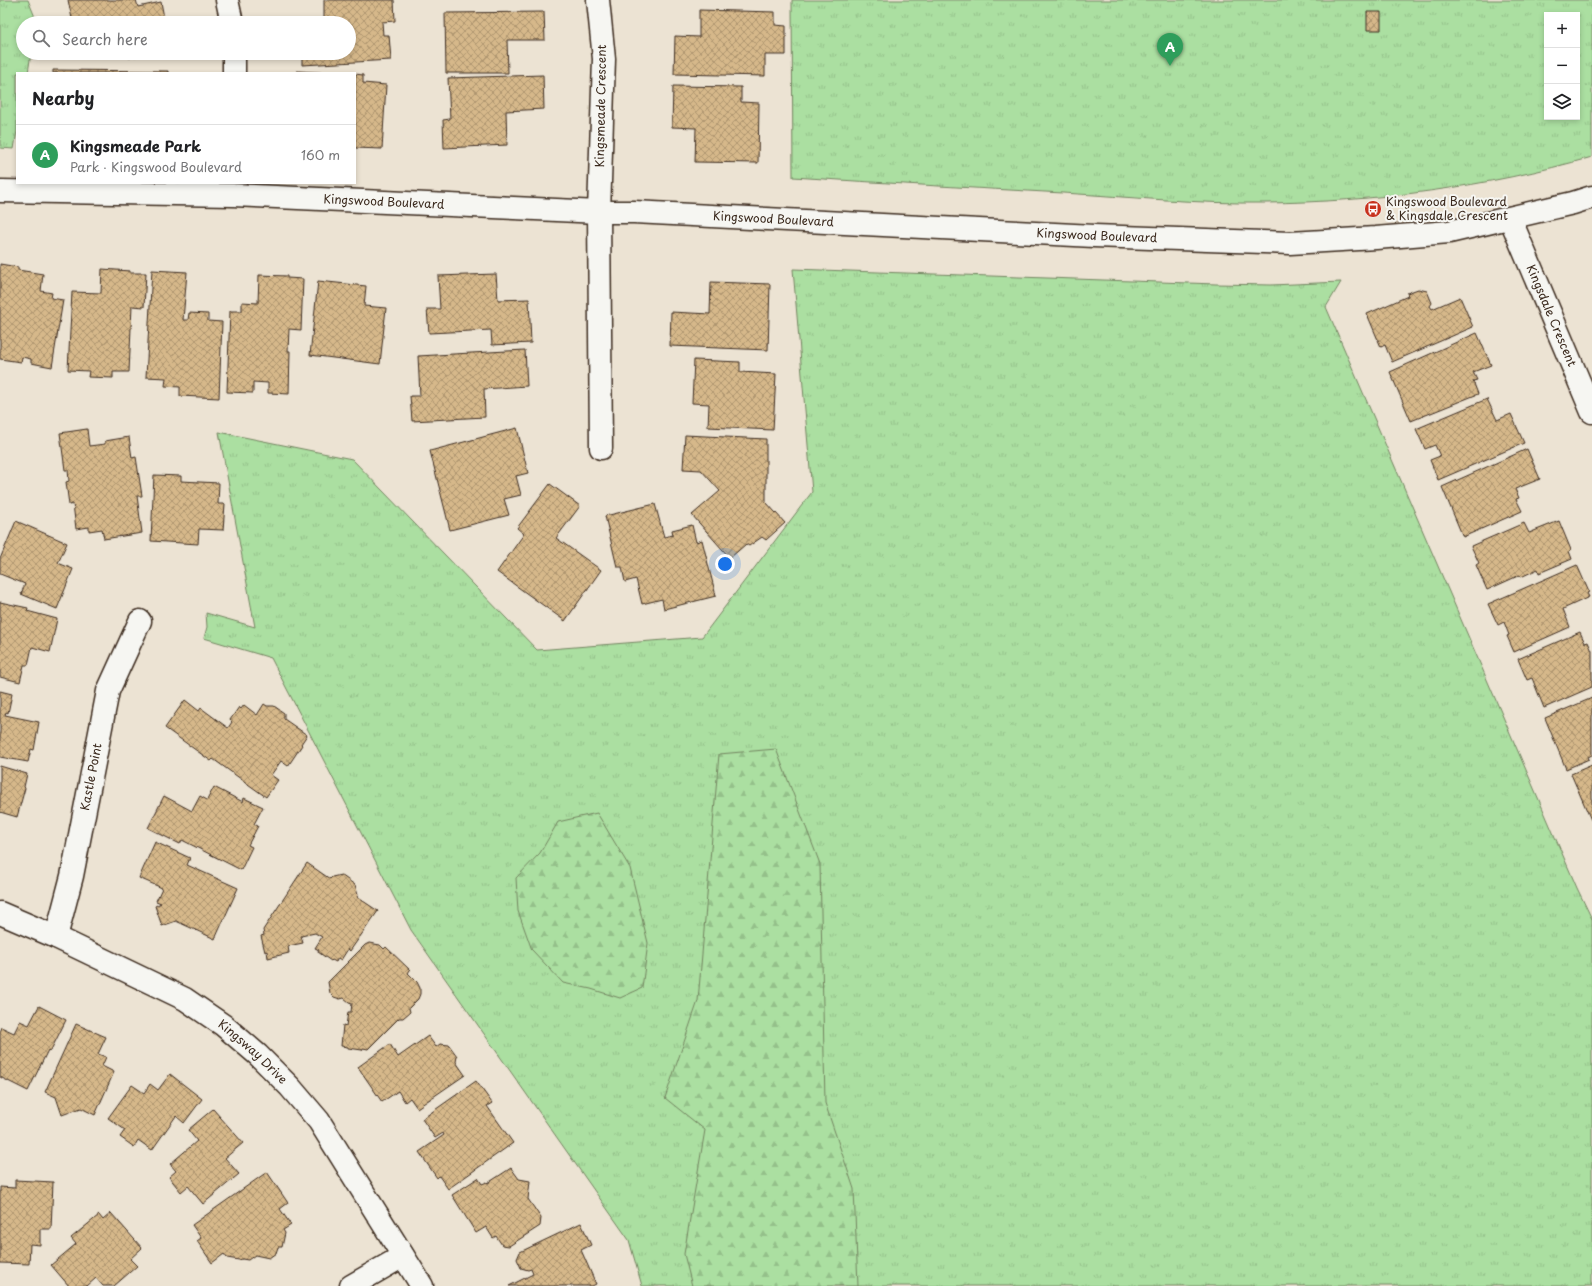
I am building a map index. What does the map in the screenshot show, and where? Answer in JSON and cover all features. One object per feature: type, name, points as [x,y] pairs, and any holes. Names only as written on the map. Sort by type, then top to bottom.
[{"type":"street","points":[[228,0],[231,16]]},
{"type":"street","name":"Kingsmeade Crescent","points":[[598,0],[604,59],[599,212]]},
{"type":"street","points":[[234,60],[234,72]]},
{"type":"street","name":"Kingswood Boulevard","points":[[0,191],[233,189],[599,212],[634,212],[1094,236],[1290,243],[1449,232],[1592,198]]},
{"type":"street","points":[[599,212],[601,448]]},
{"type":"street","name":"Kingsdale Crescent","points":[[1510,218],[1592,412]]},
{"type":"street","name":"Kastle Point","points":[[56,937],[72,876],[108,691],[140,621]]},
{"type":"street","name":"Kingsway Drive","points":[[0,913],[56,937],[185,999],[223,1025],[258,1055],[290,1087],[319,1121],[422,1286]]},
{"type":"street","points":[[351,1286],[403,1256]]},
{"type":"green space","points":[[0,0],[28,0],[35,16],[16,16],[16,60],[30,60],[28,72],[16,72],[16,137],[14,149],[0,148]]},
{"type":"green space","points":[[792,0],[1592,0],[1592,157],[1552,168],[1512,177],[1430,191],[1389,196],[1348,200],[1265,203],[1164,200],[793,177]]},
{"type":"green space","points":[[793,269],[1216,284],[1271,285],[1341,282],[1326,307],[1577,888],[1592,919],[1592,1286],[642,1286],[629,1240],[411,930],[271,658],[204,638],[207,627],[206,613],[255,627],[219,432],[352,459],[537,650],[702,637],[812,492]]},
{"type":"green space","points":[[776,749],[820,864],[825,1103],[854,1189],[858,1286],[692,1286],[684,1254],[705,1130],[665,1098],[698,1001],[719,754]]},
{"type":"green space","points":[[597,813],[630,868],[648,943],[642,988],[620,998],[591,989],[563,983],[532,950],[518,911],[516,878],[540,853],[558,822]]},
{"type":"building","points":[[68,0],[136,0],[138,7],[161,2],[164,16],[71,16]]},
{"type":"building","points":[[324,0],[394,0],[395,21],[382,22],[383,35],[389,35],[391,60],[302,65],[302,60],[356,60],[356,16],[324,16]]},
{"type":"building","points":[[699,10],[775,12],[775,25],[786,26],[786,55],[765,55],[765,76],[674,74],[675,36],[699,37]]},
{"type":"building","points":[[544,12],[545,40],[507,40],[508,73],[446,73],[445,13]]},
{"type":"building","points":[[1367,12],[1381,12],[1381,30],[1367,30]]},
{"type":"building","points":[[53,70],[168,71],[168,72],[53,72]]},
{"type":"building","points":[[356,74],[363,75],[363,83],[386,85],[382,149],[356,148]]},
{"type":"building","points":[[543,75],[544,109],[506,111],[507,145],[444,148],[443,120],[450,119],[448,78]]},
{"type":"building","points":[[673,86],[741,87],[741,102],[759,103],[758,163],[695,162],[696,128],[672,127]]},
{"type":"building","points":[[0,264],[18,267],[18,270],[43,274],[41,291],[52,293],[51,298],[63,300],[52,367],[31,363],[31,359],[22,357],[21,362],[0,359]]},
{"type":"building","points":[[102,269],[130,271],[130,273],[146,273],[144,307],[132,306],[129,372],[113,372],[113,378],[88,377],[89,371],[68,370],[72,292],[101,293]]},
{"type":"building","points":[[152,270],[187,272],[183,320],[188,320],[189,313],[208,314],[208,321],[222,322],[219,398],[180,396],[180,387],[165,386],[166,378],[146,377]]},
{"type":"building","points":[[496,274],[498,300],[529,299],[531,343],[492,345],[491,330],[429,333],[427,309],[440,309],[438,276]]},
{"type":"building","points":[[259,275],[287,276],[287,278],[303,279],[301,330],[289,329],[289,394],[268,393],[268,383],[253,382],[253,393],[227,392],[230,311],[242,311],[242,302],[258,303]]},
{"type":"building","points":[[318,281],[366,286],[364,306],[386,308],[380,364],[310,355]]},
{"type":"building","points":[[711,282],[770,284],[768,350],[670,346],[671,312],[710,314]]},
{"type":"building","points":[[1418,289],[1427,291],[1432,303],[1430,306],[1432,309],[1460,297],[1473,327],[1392,362],[1385,345],[1381,347],[1367,314],[1408,296],[1407,293]]},
{"type":"building","points":[[1477,333],[1491,365],[1473,372],[1477,380],[1473,381],[1478,394],[1411,421],[1390,372]]},
{"type":"building","points":[[525,350],[527,386],[484,389],[485,417],[412,421],[410,396],[420,396],[418,356]]},
{"type":"building","points":[[694,360],[740,362],[740,372],[776,374],[773,430],[708,427],[709,404],[692,403]]},
{"type":"building","points":[[1487,399],[1497,420],[1511,414],[1524,443],[1438,480],[1430,460],[1440,456],[1435,445],[1425,449],[1416,429]]},
{"type":"building","points":[[517,428],[528,473],[516,476],[521,495],[504,499],[509,515],[450,530],[430,451]]},
{"type":"building","points":[[87,429],[89,446],[105,444],[105,441],[129,437],[132,458],[136,457],[142,496],[137,496],[142,533],[104,539],[102,529],[89,531],[89,527],[76,529],[73,504],[69,505],[66,482],[69,481],[68,470],[65,470],[60,433]]},
{"type":"building","points":[[685,435],[766,439],[766,502],[785,523],[766,540],[762,537],[749,546],[746,544],[730,558],[692,515],[720,491],[701,470],[683,469]]},
{"type":"building","points":[[1527,449],[1540,479],[1515,489],[1519,498],[1516,499],[1522,511],[1463,537],[1442,487]]},
{"type":"building","points":[[154,475],[181,476],[181,481],[219,483],[218,504],[225,504],[223,530],[199,529],[198,544],[151,541]]},
{"type":"building","points":[[550,484],[580,506],[556,538],[601,570],[565,621],[497,572],[524,534],[517,528]]},
{"type":"building","points":[[655,504],[664,537],[673,535],[672,530],[692,525],[696,542],[702,540],[716,596],[664,609],[662,599],[642,604],[636,579],[625,582],[622,567],[617,567],[605,516]]},
{"type":"building","points":[[16,521],[67,543],[58,563],[73,569],[57,609],[21,594],[25,584],[0,574],[0,559]]},
{"type":"building","points":[[1559,521],[1571,550],[1569,551],[1572,559],[1539,573],[1538,569],[1521,577],[1520,575],[1487,590],[1476,565],[1479,563],[1471,546],[1524,523],[1529,533]]},
{"type":"building","points":[[1577,565],[1589,592],[1587,593],[1589,597],[1563,609],[1570,627],[1514,652],[1507,636],[1509,635],[1504,622],[1498,625],[1488,604]]},
{"type":"building","points":[[0,602],[28,608],[27,611],[57,619],[50,652],[32,647],[28,665],[24,665],[20,682],[0,677]]},
{"type":"building","points":[[1580,632],[1585,643],[1588,642],[1592,651],[1592,687],[1544,708],[1532,678],[1527,680],[1518,659]]},
{"type":"building","points":[[0,691],[12,694],[8,713],[6,712],[5,715],[39,722],[34,750],[31,749],[28,762],[0,757]]},
{"type":"building","points":[[1592,698],[1592,755],[1588,757],[1589,759],[1566,769],[1545,718]]},
{"type":"building","points":[[185,700],[199,711],[201,708],[228,728],[232,722],[230,720],[239,707],[241,709],[244,705],[257,715],[264,704],[267,706],[274,706],[284,713],[284,719],[307,735],[288,766],[281,761],[271,775],[278,780],[266,797],[213,759],[211,761],[165,728]]},
{"type":"building","points":[[1592,765],[1592,820],[1591,820],[1571,774]]},
{"type":"building","points":[[0,766],[27,774],[25,788],[17,817],[0,812]]},
{"type":"building","points":[[214,787],[243,802],[244,798],[263,807],[254,824],[258,826],[248,845],[252,847],[241,870],[182,840],[180,844],[148,828],[164,796],[192,811],[200,796],[207,800]]},
{"type":"building","points":[[155,842],[190,858],[187,865],[238,888],[215,939],[176,921],[162,926],[155,906],[161,903],[156,901],[162,888],[139,878]]},
{"type":"building","points":[[307,863],[330,879],[341,875],[355,885],[358,895],[357,897],[378,911],[350,951],[348,949],[341,960],[338,958],[336,962],[331,961],[318,952],[319,950],[315,948],[322,937],[315,933],[301,936],[303,943],[288,946],[289,953],[268,958],[267,951],[265,952],[261,936],[264,935],[263,930]]},
{"type":"building","points":[[369,943],[380,945],[384,949],[386,947],[410,970],[408,973],[417,982],[420,988],[420,994],[418,999],[409,1008],[410,1012],[403,1018],[399,1018],[368,1049],[363,1048],[362,1050],[341,1046],[343,1025],[346,1026],[348,1012],[351,1012],[352,1003],[344,998],[340,999],[334,997],[330,993],[328,982],[365,945]]},
{"type":"building","points":[[39,1006],[66,1020],[50,1052],[48,1050],[28,1091],[0,1077],[0,1030],[1,1027],[14,1033],[20,1021],[29,1025]]},
{"type":"building","points":[[76,1024],[106,1037],[98,1054],[106,1057],[102,1066],[114,1072],[95,1115],[81,1108],[62,1115],[56,1097],[45,1092]]},
{"type":"building","points":[[428,1036],[436,1047],[440,1044],[449,1045],[457,1056],[456,1062],[465,1075],[417,1108],[410,1098],[405,1102],[398,1091],[382,1102],[358,1067],[390,1044],[398,1057]]},
{"type":"building","points":[[170,1074],[202,1099],[184,1123],[176,1116],[152,1150],[138,1140],[134,1147],[120,1137],[125,1130],[108,1118],[132,1085],[144,1093],[150,1084],[158,1090]]},
{"type":"building","points":[[476,1081],[492,1103],[487,1106],[513,1143],[448,1189],[439,1176],[437,1178],[419,1152],[444,1135],[443,1133],[435,1138],[422,1119]]},
{"type":"building","points":[[213,1109],[243,1143],[225,1158],[239,1174],[203,1204],[188,1186],[181,1192],[169,1177],[176,1171],[170,1164],[197,1141],[188,1130]]},
{"type":"building","points":[[511,1168],[519,1179],[530,1181],[528,1199],[541,1218],[540,1226],[509,1246],[502,1245],[496,1236],[493,1238],[486,1227],[476,1233],[452,1195],[478,1178],[482,1184],[488,1183]]},
{"type":"building","points":[[267,1172],[288,1203],[280,1209],[291,1225],[283,1230],[285,1233],[282,1247],[278,1247],[276,1253],[269,1258],[255,1255],[248,1260],[239,1260],[227,1258],[224,1254],[212,1263],[197,1241],[201,1238],[192,1225]]},
{"type":"building","points":[[15,1180],[53,1182],[51,1229],[40,1229],[40,1245],[30,1244],[29,1264],[0,1263],[0,1187],[15,1188]]},
{"type":"building","points":[[111,1213],[142,1248],[130,1259],[137,1266],[114,1286],[103,1286],[96,1278],[87,1286],[69,1286],[51,1265],[76,1244],[71,1238],[99,1215],[103,1220]]},
{"type":"building","points":[[581,1223],[591,1245],[581,1250],[596,1284],[592,1286],[509,1286],[533,1274],[531,1269],[528,1270],[521,1268],[517,1259],[520,1252]]},
{"type":"place","name":"Kingsmeade Park","points":[[1170,66]]},
{"type":"place","name":"Kingswood Boulevard & Kingsdale Crescent","points":[[1373,209]]}]
